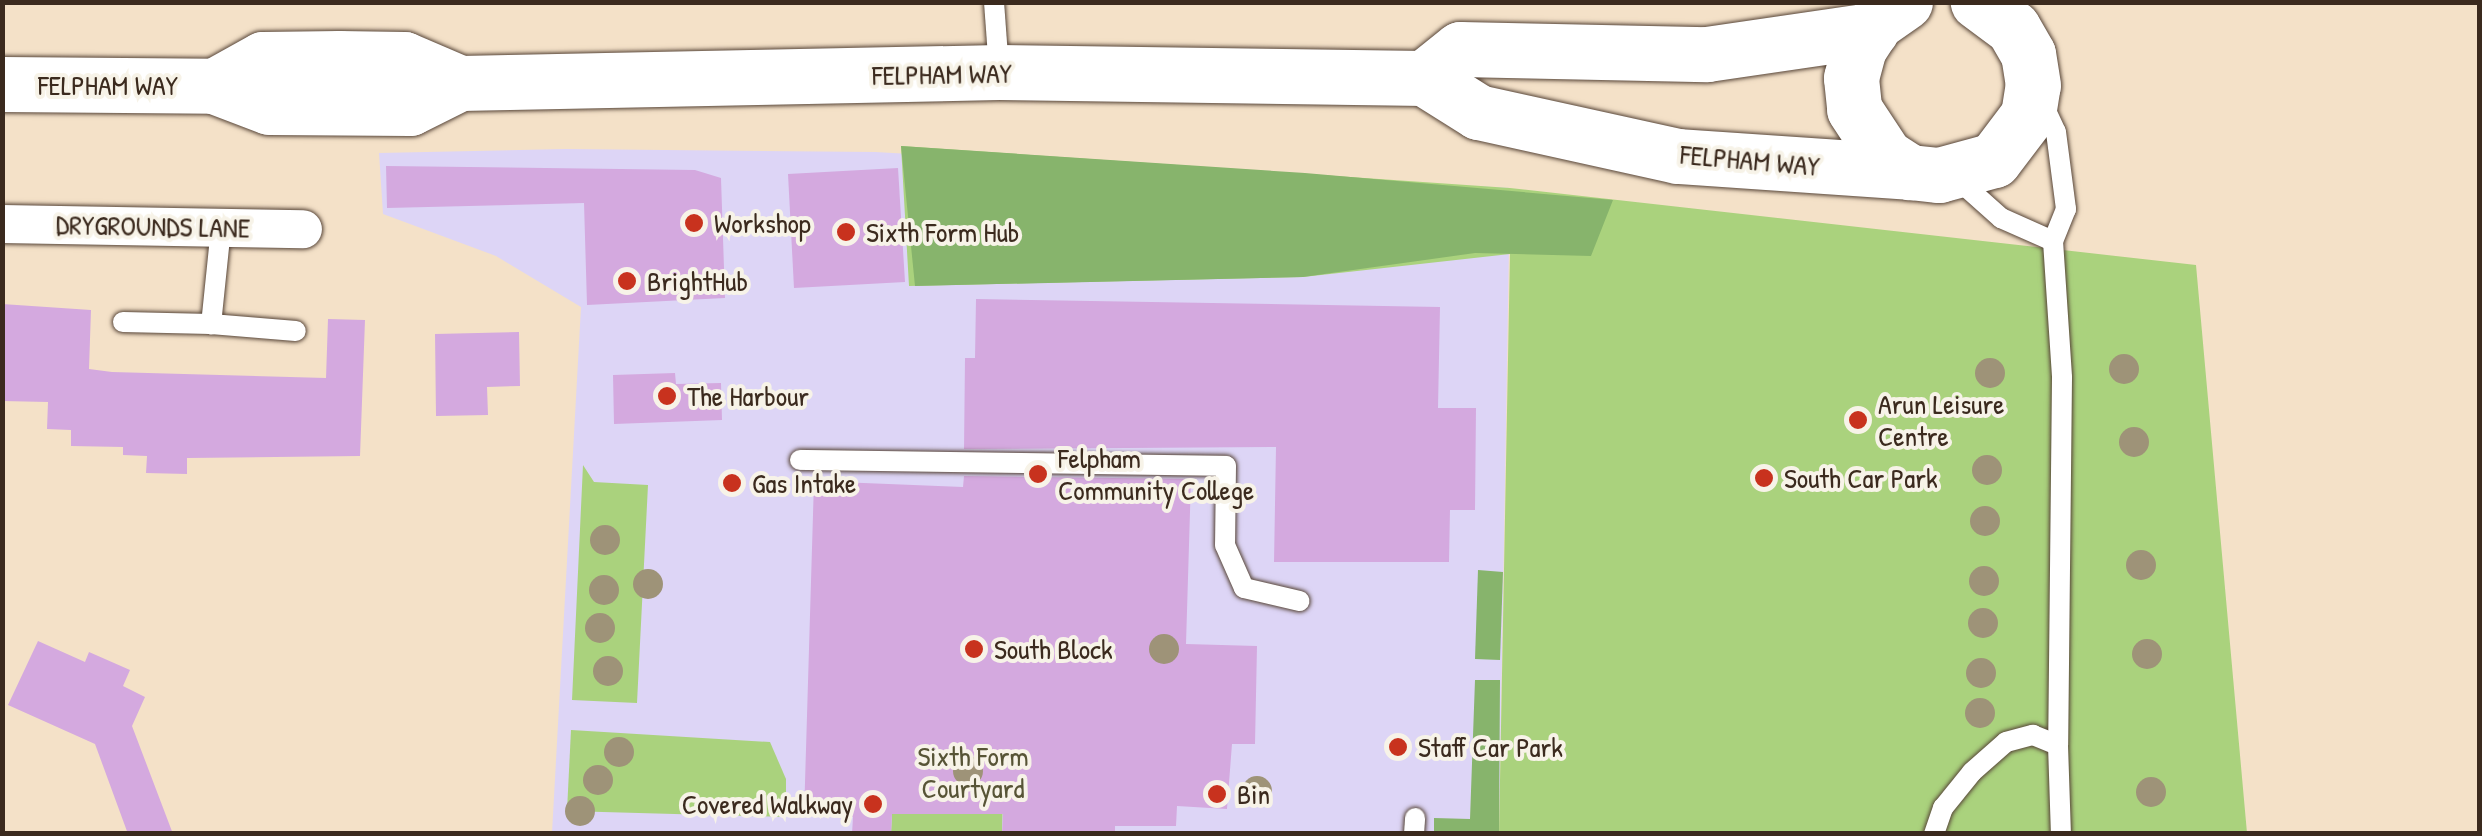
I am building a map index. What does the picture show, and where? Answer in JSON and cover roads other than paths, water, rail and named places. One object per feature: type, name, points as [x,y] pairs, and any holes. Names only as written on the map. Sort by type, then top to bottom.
[{"type":"main road","points":[[1978,2],[2033,47]]},
{"type":"main road","points":[[1424,78],[1460,49],[1706,54],[1890,13]]},
{"type":"main road","points":[[1890,13],[1851,78],[1854,109],[1866,135],[1931,173]]},
{"type":"main road","name":"FELPHAM WAY","points":[[2,84],[214,86],[270,107],[410,108],[460,82],[999,72],[1424,78],[1478,112],[1678,156],[1931,173],[1994,160],[2014,140],[2028,115],[2033,47]]},
{"type":"street","name":"DRYGROUNDS LANE","points":[[2,224],[303,229]]},
{"type":"lane","points":[[994,2],[999,72]]},
{"type":"lane","points":[[2033,47],[2056,132],[2066,210],[2052,241],[2062,378],[2058,745],[2062,834]]},
{"type":"lane","points":[[1931,173],[2001,218],[2052,241]]},
{"type":"lane","points":[[211,324],[221,228]]},
{"type":"lane","points":[[123,322],[296,330]]},
{"type":"lane","points":[[800,460],[1226,466],[1225,545],[1244,588],[1300,601]]},
{"type":"lane","points":[[1934,834],[1943,808],[2006,742],[2033,735],[2058,745]]},
{"type":"place","name":"Workshop","points":[[694,223]]},
{"type":"place","name":"Sixth Form Hub","points":[[846,232]]},
{"type":"place","name":"BrightHub","points":[[627,281]]},
{"type":"place","name":"The Harbour","points":[[667,396]]},
{"type":"place","name":"Arun Leisure Centre","points":[[1858,420]]},
{"type":"place","name":"Felpham Community College","points":[[1038,474]]},
{"type":"place","name":"South Car Park","points":[[1764,478]]},
{"type":"place","name":"Gas Intake","points":[[732,483]]},
{"type":"place","name":"South Block","points":[[974,649]]},
{"type":"place","name":"Staff Car Park","points":[[1398,747]]},
{"type":"place","name":"Bin","points":[[1217,794]]},
{"type":"place","name":"Covered Walkway","points":[[873,804]]},
{"type":"park label","name":"Sixth Form Courtyard","points":[[973,772]]}]
